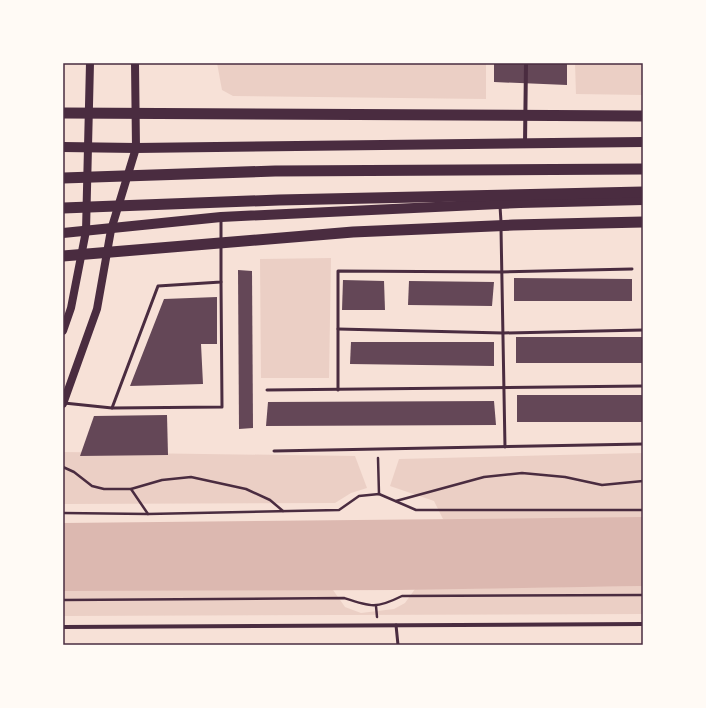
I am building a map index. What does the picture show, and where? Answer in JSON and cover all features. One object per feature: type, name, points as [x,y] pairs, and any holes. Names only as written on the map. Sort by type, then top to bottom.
[{"type":"highway","points":[[63,113],[643,116]]},
{"type":"highway","points":[[63,178],[275,171],[643,169]]},
{"type":"highway","points":[[63,208],[279,200],[639,192]]},
{"type":"highway","points":[[63,256],[354,232],[513,225],[643,222]]},
{"type":"main road","points":[[63,331],[71,308],[86,231],[90,63]]},
{"type":"main road","points":[[63,403],[97,309],[111,230],[136,148],[135,63]]},
{"type":"main road","points":[[63,147],[136,148],[643,142]]},
{"type":"main road","points":[[63,233],[111,230],[221,217],[500,204],[643,200]]},
{"type":"street","points":[[526,63],[526,143]]},
{"type":"street","points":[[63,627],[643,624]]},
{"type":"lane","points":[[500,204],[505,447]]},
{"type":"lane","points":[[63,403],[112,408],[222,407],[220,282],[221,217]]},
{"type":"lane","points":[[338,390],[338,271],[502,272],[632,269]]},
{"type":"lane","points":[[112,408],[158,286],[220,282]]},
{"type":"lane","points":[[338,329],[503,333],[643,330]]},
{"type":"lane","points":[[267,390],[643,386]]},
{"type":"lane","points":[[274,451],[643,444]]},
{"type":"lane","points":[[396,625],[398,645]]},
{"type":"path","points":[[378,449],[379,494]]},
{"type":"path","points":[[63,467],[74,472],[92,486],[104,489],[131,489],[162,480],[191,477],[246,489],[270,500],[283,511]]},
{"type":"path","points":[[396,501],[484,477],[522,473],[565,477],[602,484],[643,481]]},
{"type":"path","points":[[131,489],[148,514]]},
{"type":"path","points":[[63,513],[148,514],[340,510],[359,496],[379,494],[416,510],[643,510]]},
{"type":"path","points":[[63,600],[344,598],[372,606],[384,606],[402,596],[643,595]]},
{"type":"shaded area","points":[[217,63],[486,63],[486,99],[233,96],[222,90]]},
{"type":"shaded area","points":[[575,63],[643,63],[643,95],[576,94]]},
{"type":"shaded area","points":[[331,258],[329,378],[261,378],[260,259]]},
{"type":"shaded area","points":[[63,452],[355,456],[367,488],[351,493],[335,503],[63,504]]},
{"type":"shaded area","points":[[643,453],[643,518],[443,519],[434,501],[390,486],[399,459]]},
{"type":"shaded area","points":[[643,517],[643,586],[398,590],[63,591],[63,523]]},
{"type":"shaded area","points":[[643,586],[643,614],[63,616],[63,591],[333,590],[345,607],[361,613],[394,609],[405,603],[415,589]]},
{"type":"building","points":[[494,63],[567,64],[567,85],[494,82]]},
{"type":"building","points":[[238,270],[252,271],[253,428],[239,429]]},
{"type":"building","points":[[514,278],[632,279],[632,301],[514,301]]},
{"type":"building","points":[[343,280],[384,281],[385,310],[342,310]]},
{"type":"building","points":[[409,281],[494,282],[492,306],[408,305]]},
{"type":"building","points":[[217,297],[217,344],[201,344],[203,384],[130,386],[164,299]]},
{"type":"building","points":[[516,337],[643,337],[643,363],[516,363]]},
{"type":"building","points":[[351,342],[494,342],[494,366],[350,364]]},
{"type":"building","points":[[517,395],[643,395],[643,422],[517,422]]},
{"type":"building","points":[[494,401],[496,425],[266,426],[268,402]]},
{"type":"building","points":[[167,415],[168,455],[80,456],[94,416]]}]
